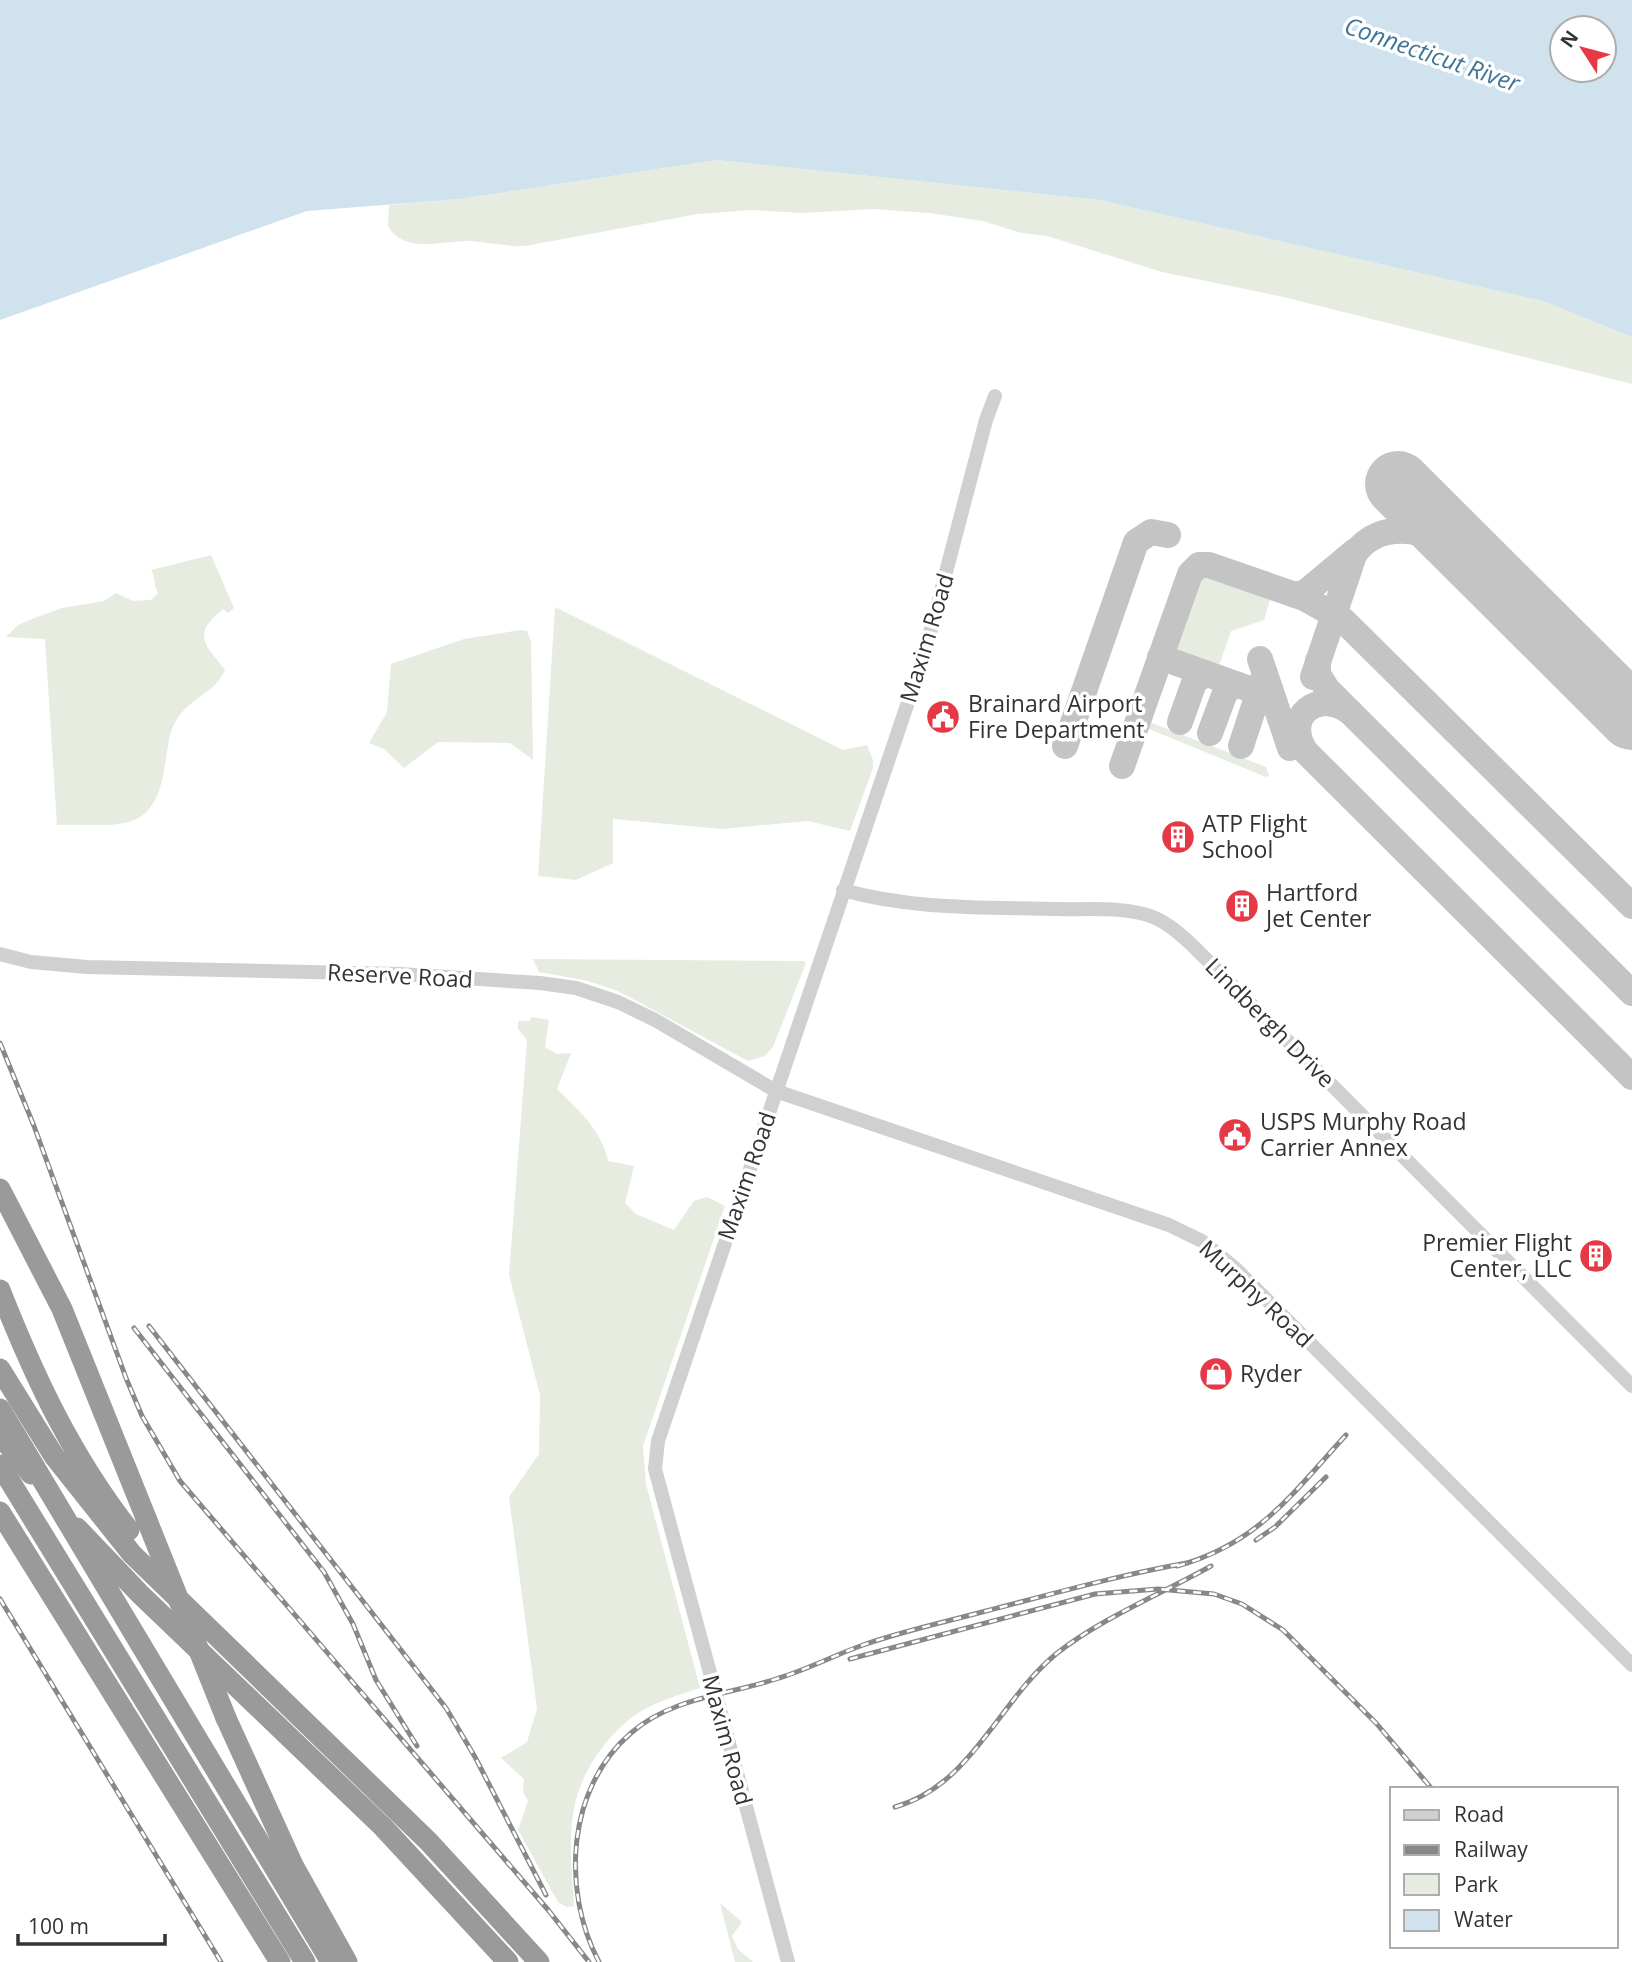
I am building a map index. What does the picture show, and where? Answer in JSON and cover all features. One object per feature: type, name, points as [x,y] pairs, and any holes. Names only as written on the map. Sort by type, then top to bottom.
[{"type":"highway","points":[[0,1189],[62,1309],[226,1718],[293,1865],[347,1962]]},
{"type":"highway","points":[[0,1290],[42,1392],[95,1485],[161,1568],[230,1636],[259,1678]]},
{"type":"highway","points":[[0,1368],[54,1456],[108,1527],[151,1573],[454,1867],[539,1962]]},
{"type":"highway","points":[[0,1409],[331,1962]]},
{"type":"highway","points":[[0,1435],[56,1505],[118,1573],[383,1827],[508,1962]]},
{"type":"highway","points":[[0,1465],[305,1962]]},
{"type":"highway","points":[[0,1512],[280,1962]]},
{"type":"highway","points":[[150,1756],[173,1813],[262,1962]]},
{"type":"street","name":"Maxim Road","points":[[788,1962],[655,1469],[658,1441],[932,630],[986,420],[995,396]]},
{"type":"street","name":"Lindbergh Drive","points":[[843,890],[893,902],[941,906],[1124,911],[1156,918],[1167,924],[1208,961],[1632,1386]]},
{"type":"street","name":"Reserve Road","points":[[0,954],[31,962],[87,967],[400,974],[540,983],[576,988],[618,1002],[655,1020],[776,1091]]},
{"type":"street","name":"Murphy Road","points":[[776,1091],[1130,1209],[1202,1241],[1236,1269],[1632,1665]]},
{"type":"green space","points":[[717,160],[1099,200],[1543,301],[1632,337],[1632,384],[1279,296],[1162,272],[1047,236],[1021,233],[983,221],[929,213],[873,209],[803,213],[751,210],[698,214],[525,246],[470,241],[414,243],[395,235],[388,226],[389,205],[460,199]]},
{"type":"green space","points":[[211,555],[234,608],[228,613],[223,609],[213,618],[204,633],[204,639],[225,670],[216,684],[182,712],[174,724],[160,788],[152,805],[142,816],[130,822],[57,825],[45,639],[6,637],[18,625],[32,619],[62,608],[104,601],[116,593],[133,601],[151,600],[158,593],[151,570]]},
{"type":"green space","points":[[1207,576],[1271,596],[1264,620],[1231,631],[1216,674],[1178,661],[1171,653],[1193,588]]},
{"type":"green space","points":[[555,607],[843,750],[867,745],[873,768],[850,831],[808,821],[722,829],[613,819],[613,863],[576,880],[538,876]]},
{"type":"green space","points":[[527,631],[531,642],[533,760],[510,743],[438,742],[404,768],[384,749],[369,743],[387,712],[391,664],[464,639]]},
{"type":"green space","points":[[1149,722],[1266,767],[1269,775],[1266,777],[1149,729]]},
{"type":"green space","points":[[533,959],[806,963],[773,1047],[765,1056],[748,1061],[618,991],[588,981],[539,972]]},
{"type":"green space","points":[[532,1017],[549,1020],[545,1047],[557,1054],[571,1053],[557,1089],[595,1130],[608,1161],[634,1166],[625,1203],[636,1214],[674,1230],[694,1201],[707,1197],[725,1206],[643,1446],[646,1484],[700,1688],[669,1698],[640,1712],[617,1730],[589,1767],[577,1795],[572,1821],[574,1906],[567,1907],[558,1902],[518,1830],[528,1801],[523,1792],[524,1779],[501,1758],[527,1742],[537,1709],[509,1497],[539,1454],[540,1395],[509,1275],[527,1040],[518,1029],[518,1021],[529,1021]]},
{"type":"green space","points":[[720,1903],[742,1922],[732,1936],[738,1949],[753,1962],[735,1962]]},
{"type":"water","name":"Connecticut River","points":[[0,0],[1632,0],[1632,337],[1543,301],[1099,200],[717,160],[460,199],[307,211],[0,320]]},
{"type":"taxiway","points":[[1313,677],[1354,555],[1365,542],[1394,531],[1410,531],[1442,540],[1469,555]]},
{"type":"taxiway","points":[[1065,746],[1136,542],[1151,532],[1168,535]]},
{"type":"taxiway","points":[[1295,595],[1306,592],[1355,551]]},
{"type":"taxiway","points":[[1122,766],[1190,574],[1199,565],[1209,565],[1304,598],[1343,620],[1632,906]]},
{"type":"taxiway","points":[[1160,657],[1269,696],[1273,701]]},
{"type":"taxiway","points":[[1260,659],[1290,748]]},
{"type":"taxiway","points":[[1318,661],[1318,674],[1327,689],[1632,993]]},
{"type":"taxiway","points":[[1180,722],[1195,680],[1207,674]]},
{"type":"taxiway","points":[[1241,746],[1264,676]]},
{"type":"taxiway","points":[[1210,733],[1226,690],[1238,685]]},
{"type":"taxiway","points":[[1350,712],[1338,705],[1326,703],[1307,710],[1298,728],[1306,752],[1632,1077]]},
{"type":"runway","points":[[1398,484],[1632,717]]},
{"type":"railway","points":[[0,1043],[34,1126],[126,1378],[142,1416],[180,1481],[549,1911],[589,1962]]},
{"type":"railway","points":[[149,1326],[446,1708],[475,1757],[546,1895]]},
{"type":"railway","points":[[134,1328],[324,1572],[353,1624],[376,1680],[417,1746]]},
{"type":"railway","points":[[1177,1566],[1230,1545],[1252,1530],[1290,1497],[1346,1435]]},
{"type":"railway","points":[[1256,1540],[1275,1527],[1326,1477]]},
{"type":"railway","points":[[599,1962],[587,1934],[579,1904],[577,1841],[583,1811],[594,1782],[610,1756],[631,1733],[647,1721],[683,1704],[779,1678],[893,1635],[1086,1585],[1187,1563]]},
{"type":"railway","points":[[895,1807],[922,1796],[944,1781],[983,1740],[1036,1673],[1073,1641],[1211,1566]]},
{"type":"railway","points":[[850,1659],[1095,1594],[1158,1589],[1214,1594],[1242,1604],[1283,1630],[1376,1723],[1430,1787]]},
{"type":"railway","points":[[0,1599],[221,1962]]},
{"type":"place","name":"Brainard Airport Fire Department","points":[[943,717]]},
{"type":"place","name":"ATP Flight School","points":[[1178,837]]},
{"type":"place","name":"Hartford Jet Center","points":[[1242,906]]},
{"type":"place","name":"USPS Murphy Road Carrier Annex","points":[[1235,1135]]},
{"type":"place","name":"Premier Flight Center, LLC","points":[[1596,1256]]},
{"type":"place","name":"Ryder","points":[[1216,1374]]}]
